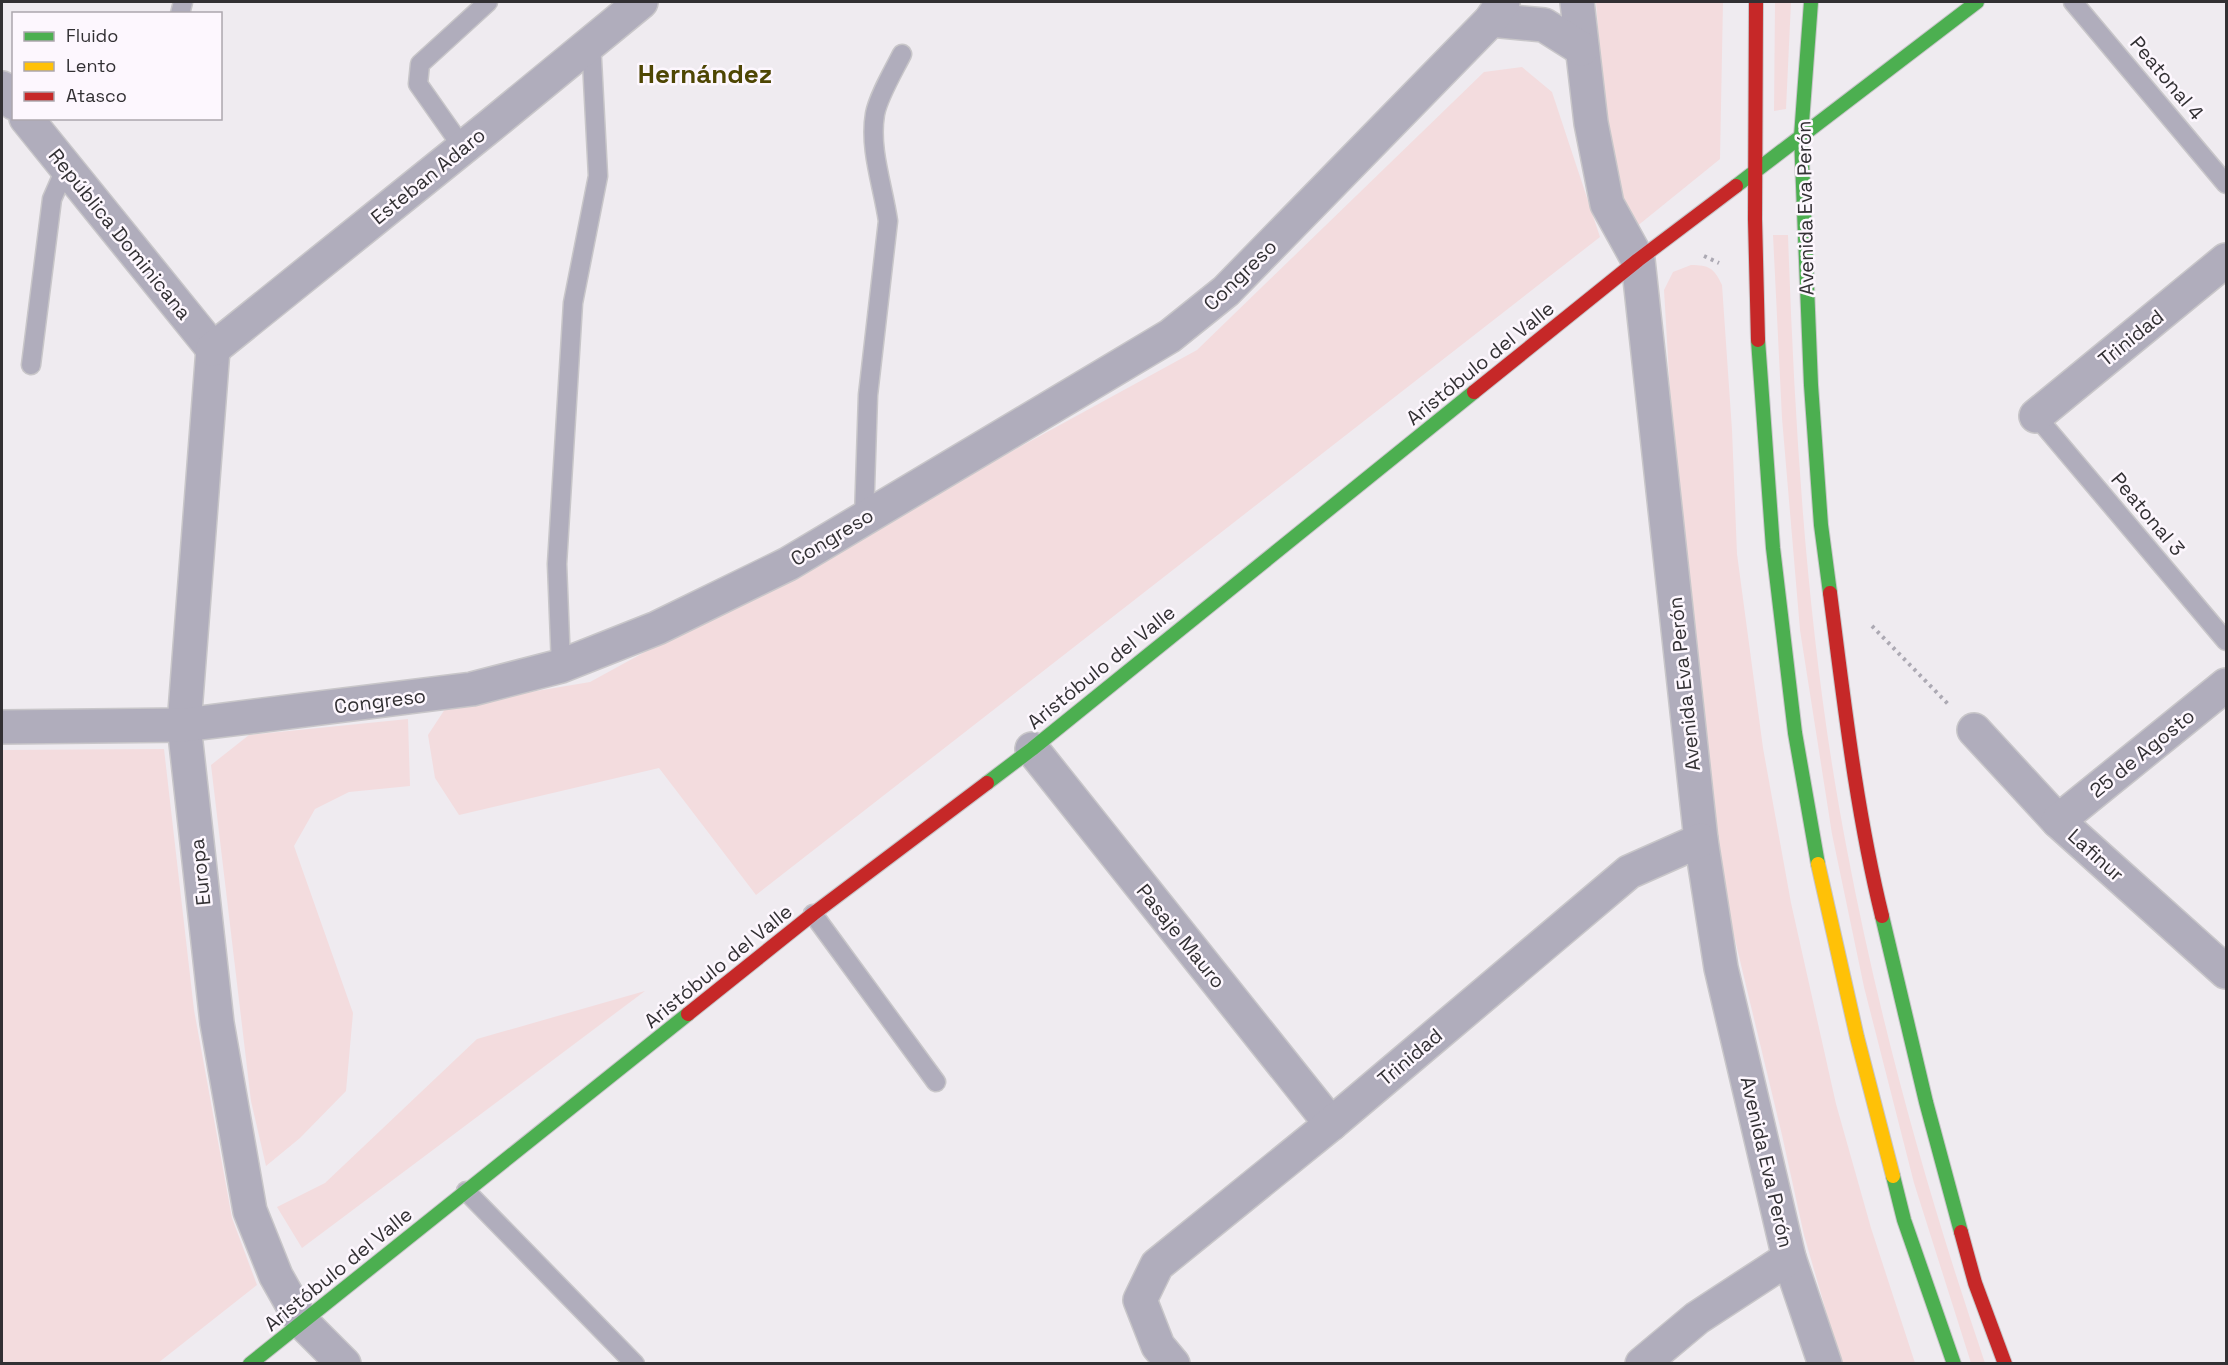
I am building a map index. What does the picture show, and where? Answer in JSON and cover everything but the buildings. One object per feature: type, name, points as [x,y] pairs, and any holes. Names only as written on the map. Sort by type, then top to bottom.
[{"type":"main road","points":[[1756,2],[1755,172],[1759,374],[1773,548],[1795,733],[1821,879],[1857,1038],[1904,1220],[1954,1364]]},
{"type":"main road","name":"Avenida Eva Perón","points":[[1811,2],[1801,136],[1811,385],[1821,525],[1844,703],[1874,880],[1926,1102],[1976,1283],[2005,1364]]},
{"type":"main road","name":"Aristóbulo del Valle","points":[[250,1364],[813,914],[1032,748],[1638,260],[1977,2]]},
{"type":"street","name":"Esteban Adaro","points":[[213,349],[640,2]]},
{"type":"street","name":"Avenida Eva Perón","points":[[1577,2],[1591,123],[1607,204],[1638,260],[1701,840],[1721,968],[1790,1258],[1825,1364]]},
{"type":"street","points":[[1497,11],[1544,25],[1582,49]]},
{"type":"street","name":"Congreso","points":[[2,727],[184,725],[472,689],[561,666],[667,624],[788,564],[1180,329],[1226,291],[1497,11]]},
{"type":"street","points":[[2,88],[12,100]]},
{"type":"street","name":"República Dominicana","points":[[28,120],[213,349]]},
{"type":"street","name":"Trinidad","points":[[2036,416],[2226,260]]},
{"type":"street","name":"Europa","points":[[213,349],[184,725],[217,1023],[250,1211],[276,1276],[302,1322],[344,1364]]},
{"type":"street","name":"25 de Agosto","points":[[2058,821],[2226,685]]},
{"type":"street","name":"Lafinur","points":[[1974,730],[2058,821],[2226,972]]},
{"type":"street","name":"Pasaje Mauro","points":[[1032,748],[1331,1124]]},
{"type":"street","name":"Trinidad","points":[[1173,1364],[1158,1346],[1140,1300],[1157,1265],[1331,1124],[1629,872],[1701,840]]},
{"type":"street","points":[[1642,1364],[1697,1318],[1790,1258]]},
{"type":"lane","points":[[463,148],[418,84],[420,64],[488,2]]},
{"type":"lane","name":"Peatonal 4","points":[[2073,2],[2226,184]]},
{"type":"lane","points":[[561,666],[557,564],[573,303],[598,176],[591,41]]},
{"type":"lane","points":[[864,518],[868,395],[888,221],[884,194],[875,161],[875,113],[902,54]]},
{"type":"lane","points":[[31,365],[52,199],[66,167]]},
{"type":"lane","name":"Peatonal 3","points":[[2036,416],[2226,641]]},
{"type":"lane","points":[[813,914],[936,1082]]},
{"type":"lane","points":[[466,1191],[635,1364]]},
{"type":"path","points":[[1867,621],[1974,730]]},
{"type":"shaded area","points":[[1596,2],[1723,2],[1720,159],[1636,227],[1623,207],[1603,92]]},
{"type":"shaded area","points":[[1775,2],[1791,2],[1786,109],[1774,111]]},
{"type":"shaded area","points":[[1522,67],[1552,92],[1600,237],[756,895],[659,768],[459,815],[435,778],[428,735],[447,706],[590,682],[1197,350],[1484,72]]},
{"type":"shaded area","points":[[1773,235],[1788,235],[1799,466],[1813,621],[1822,698],[1847,850],[1874,980],[1907,1109],[1944,1237],[1985,1363],[1971,1363],[1914,1183],[1864,987],[1832,834],[1800,630],[1782,418]]},
{"type":"shaded area","points":[[1691,265],[1710,269],[1722,285],[1732,430],[1737,554],[1763,748],[1791,903],[1836,1104],[1871,1228],[1915,1363],[1841,1363],[1804,1235],[1717,865],[1673,442],[1664,290],[1673,272]]},
{"type":"shaded area","points":[[408,719],[410,786],[349,792],[315,809],[294,846],[353,1013],[346,1091],[300,1138],[266,1166],[251,1101],[211,765],[249,735]]},
{"type":"shaded area","points":[[164,749],[194,1010],[232,1218],[257,1285],[158,1363],[2,1363],[2,750]]},
{"type":"shaded area","points":[[645,991],[302,1248],[277,1207],[325,1183],[477,1039]]},
{"type":"traffic: fast","points":[[1811,2],[1801,136],[1811,385],[1821,525],[1830,593]]},
{"type":"traffic: fast","points":[[1736,186],[1977,2]]},
{"type":"traffic: fast","points":[[1758,340],[1773,548],[1795,733],[1818,864]]},
{"type":"traffic: fast","points":[[987,783],[1474,392]]},
{"type":"traffic: fast","points":[[1882,916],[1926,1102],[1961,1232]]},
{"type":"traffic: fast","points":[[250,1364],[688,1014]]},
{"type":"traffic: fast","points":[[1893,1176],[1904,1220],[1954,1364]]},
{"type":"traffic: slow","points":[[1818,864],[1857,1037],[1893,1176]]},
{"type":"traffic: jam","points":[[1756,2],[1755,219],[1758,340]]},
{"type":"traffic: jam","points":[[1474,392],[1638,260],[1736,186]]},
{"type":"traffic: jam","points":[[1830,593],[1858,796],[1882,916]]},
{"type":"traffic: jam","points":[[688,1014],[813,914],[987,783]]},
{"type":"traffic: jam","points":[[1961,1232],[1975,1283],[2005,1364]]},
{"type":"district","name":"Hernández","points":[[705,74]]}]
